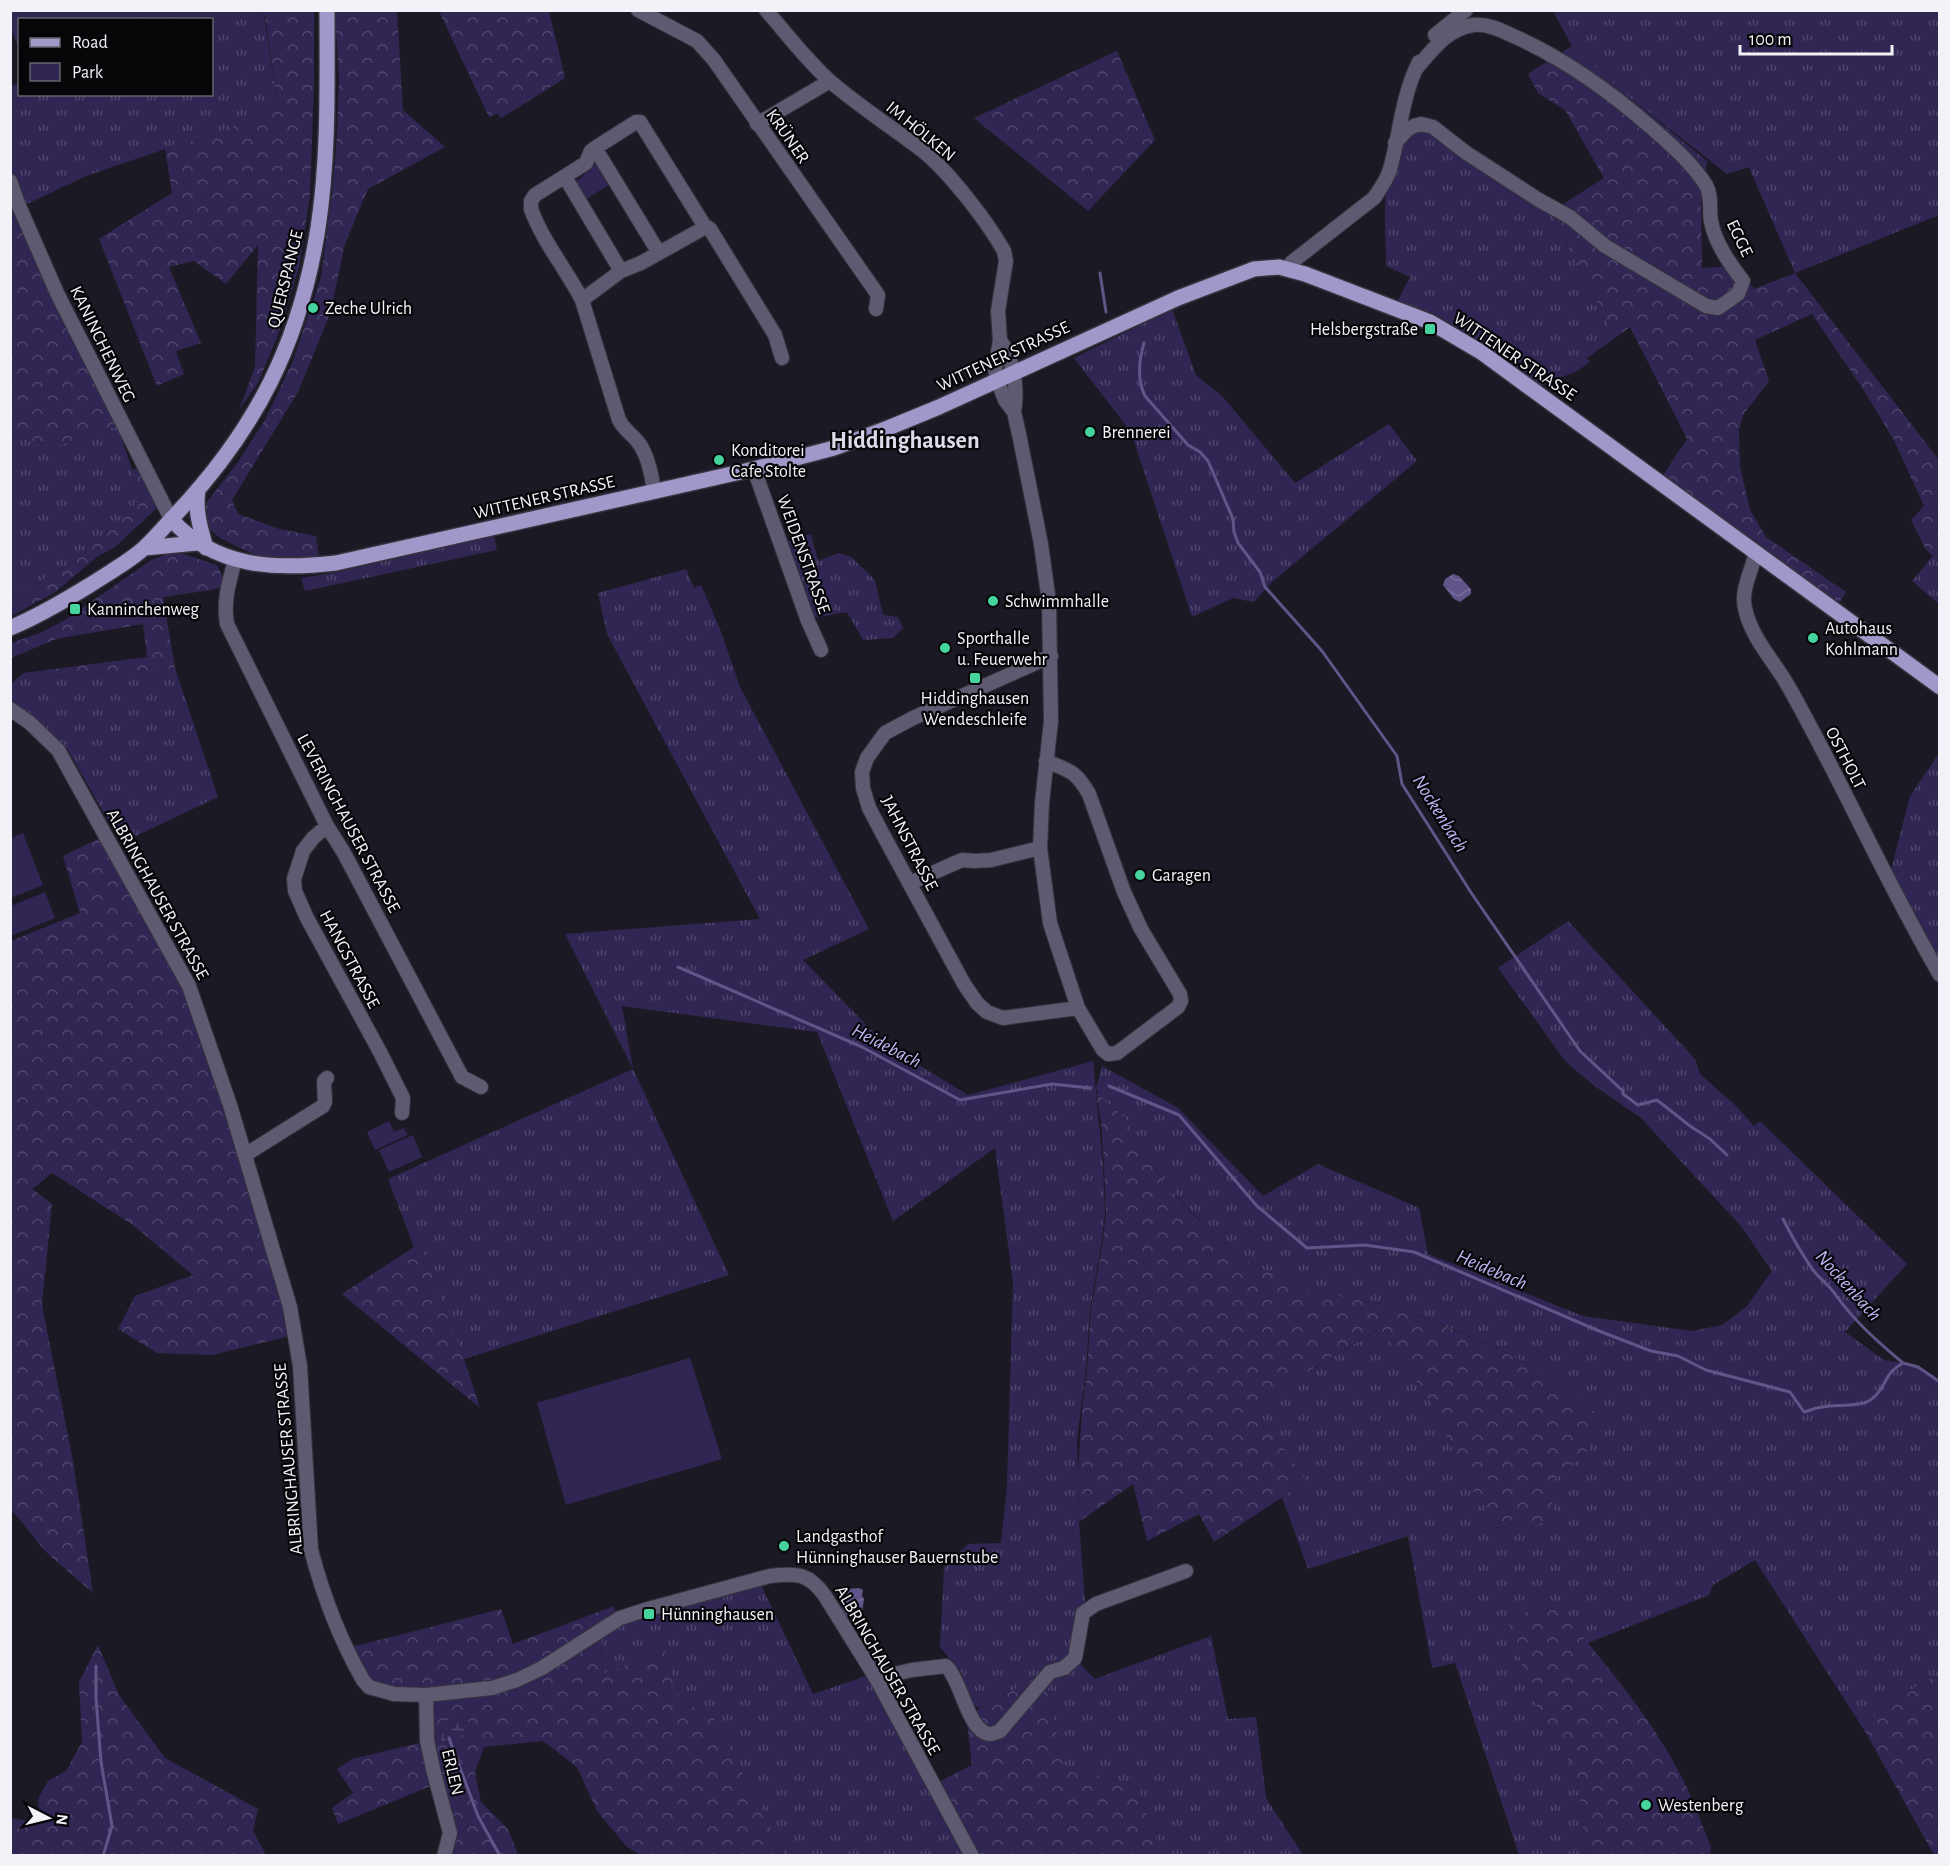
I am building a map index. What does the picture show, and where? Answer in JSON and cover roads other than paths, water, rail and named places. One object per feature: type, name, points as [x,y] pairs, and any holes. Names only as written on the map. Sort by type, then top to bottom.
[{"type":"main road","name":"QUERSPANGE","points":[[171,519],[198,490],[252,418],[284,355],[297,320],[312,264],[324,181],[327,118],[327,10]]},
{"type":"main road","name":"WITTENER STRASSE","points":[[171,519],[201,545],[235,560],[281,567],[336,563],[654,492],[754,469],[860,440],[939,407],[1103,331],[1229,278],[1254,269],[1288,268],[1424,319],[1481,352],[1940,687]]},
{"type":"main road","points":[[144,548],[201,545],[196,506],[198,490]]},
{"type":"main road","points":[[10,628],[40,615],[118,567],[144,548],[171,519]]},
{"type":"street","name":"KRÜNER","points":[[638,10],[697,41],[714,60],[878,295],[876,309]]},
{"type":"street","name":"IM HÖLKEN","points":[[766,10],[830,81],[924,152],[938,166],[962,192],[1000,245],[1006,261],[998,311],[1000,340],[996,355],[997,380]]},
{"type":"street","points":[[1288,268],[1292,262],[1374,198],[1389,171],[1410,84],[1416,69],[1438,32],[1466,10]]},
{"type":"street","name":"EGGE","points":[[1395,143],[1414,126],[1421,124],[1433,126],[1465,152],[1539,200],[1570,217],[1605,246],[1706,306],[1718,308],[1738,294],[1743,281],[1728,260],[1711,223],[1708,189],[1696,171],[1676,149],[1623,103],[1574,68],[1498,29],[1472,25],[1452,33],[1438,43],[1416,69]]},
{"type":"street","points":[[757,124],[830,81]]},
{"type":"street","points":[[654,492],[645,453],[619,420],[582,300],[531,209],[531,201],[535,195],[586,163],[595,148],[640,122],[704,225],[710,229],[775,335],[782,358]]},
{"type":"street","points":[[595,148],[659,252]]},
{"type":"street","points":[[565,177],[621,271]]},
{"type":"street","name":"KANINCHENWEG","points":[[10,181],[57,293],[171,519]]},
{"type":"street","points":[[582,300],[621,271],[641,263],[702,229],[704,225]]},
{"type":"street","name":"IM HÖLKEN","points":[[1000,340],[1008,351],[1013,373],[1017,397],[1014,412]]},
{"type":"street","points":[[997,380],[1005,400],[1014,412],[1041,544],[1049,602],[1051,721],[1046,761],[1040,848],[1050,923],[1078,1008],[1103,1050],[1108,1054],[1117,1053],[1178,1007],[1181,1001],[1180,994],[1141,929],[1124,892],[1089,794],[1081,780],[1073,772],[1046,761]]},
{"type":"street","name":"WEIDENSTRASSE","points":[[754,469],[808,621],[821,650]]},
{"type":"street","name":"OSTHOLT","points":[[1757,555],[1745,592],[1744,603],[1749,622],[1791,690],[1894,891],[1940,975]]},
{"type":"street","name":"LEVERINGHAUSER STRASSE","points":[[235,560],[225,600],[227,624],[327,826],[344,853],[462,1077],[481,1087]]},
{"type":"street","name":"JAHNSTRASSE","points":[[1051,656],[913,718],[885,733],[867,758],[862,772],[863,788],[869,808],[964,984],[977,1003],[987,1012],[1003,1018],[1078,1008]]},
{"type":"street","name":"ALBRINGHAUSER STRASSE","points":[[10,709],[30,723],[58,750],[189,986],[245,1155],[290,1307],[300,1366],[311,1550],[336,1624],[363,1680],[369,1687],[394,1694],[426,1695],[492,1688],[517,1680],[542,1668],[620,1618],[770,1576],[791,1574],[802,1576],[817,1584],[876,1678],[972,1856]]},
{"type":"street","name":"HANGSTRASSE","points":[[327,826],[303,851],[294,879],[295,891],[307,918],[399,1089],[403,1098],[402,1113]]},
{"type":"street","points":[[910,883],[962,860],[991,860],[1040,848]]},
{"type":"street","points":[[245,1155],[323,1106],[325,1102],[324,1081],[327,1078]]},
{"type":"street","points":[[876,1678],[912,1670],[946,1666],[952,1672],[969,1716],[979,1730],[990,1734],[1000,1731],[1050,1672],[1064,1668],[1075,1658],[1083,1613],[1096,1604],[1186,1571]]},
{"type":"street","name":"ERLEN","points":[[426,1695],[427,1740],[432,1770],[450,1833],[444,1856]]},
{"type":"water","points":[[1453,574],[1459,576],[1471,589],[1471,594],[1460,602],[1454,599],[1443,585],[1445,579]]},
{"type":"water","points":[[846,1589],[863,1590],[862,1612],[854,1619],[845,1616],[842,1599]]},
{"type":"waterway","name":"Nockenbach","points":[[1100,273],[1106,312]]},
{"type":"waterway","name":"Nockenbach","points":[[1144,343],[1140,370],[1142,390],[1145,396],[1188,445],[1200,452],[1208,461],[1233,519],[1238,543],[1260,572],[1265,587],[1322,651],[1397,756],[1402,784],[1472,894],[1580,1051],[1623,1091],[1623,1094],[1638,1105],[1657,1100],[1710,1139],[1727,1155]]},
{"type":"waterway","name":"Heidebach","points":[[678,967],[862,1047],[960,1100],[1052,1084],[1090,1088]]},
{"type":"waterway","name":"Heidebach","points":[[1109,1086],[1179,1115],[1257,1206],[1307,1248],[1365,1245],[1414,1252],[1651,1351],[1678,1356],[1706,1370],[1790,1392],[1804,1412],[1868,1401],[1878,1393],[1892,1371],[1903,1363],[1918,1367],[1940,1382]]},
{"type":"waterway","name":"Nockenbach","points":[[1783,1219],[1813,1270],[1858,1322],[1903,1363]]},
{"type":"waterway","points":[[96,1666],[101,1762],[112,1826],[103,1856]]},
{"type":"waterway","points":[[449,1738],[478,1816],[500,1856]]},
{"type":"place","name":"Zeche Ulrich","points":[[313,308]]},
{"type":"place","name":"Helsbergstraße","points":[[1430,329]]},
{"type":"place","name":"Brennerei","points":[[1090,432]]},
{"type":"place","name":"Konditorei Cafe Stolte","points":[[719,460]]},
{"type":"place","name":"Schwimmhalle","points":[[993,601]]},
{"type":"place","name":"Kanninchenweg","points":[[75,609]]},
{"type":"place","name":"Autohaus Kohlmann","points":[[1813,638]]},
{"type":"place","name":"Sporthalle u. Feuerwehr","points":[[945,648]]},
{"type":"place","name":"Hiddinghausen Wendeschleife","points":[[975,678]]},
{"type":"place","name":"Garagen","points":[[1140,875]]},
{"type":"place","name":"Landgasthof Hünninghauser Bauernstube","points":[[784,1546]]},
{"type":"place","name":"Hünninghausen","points":[[649,1614]]},
{"type":"place","name":"Westenberg","points":[[1646,1805]]},
{"type":"district","name":"Hiddinghausen","points":[[905,440]]}]
